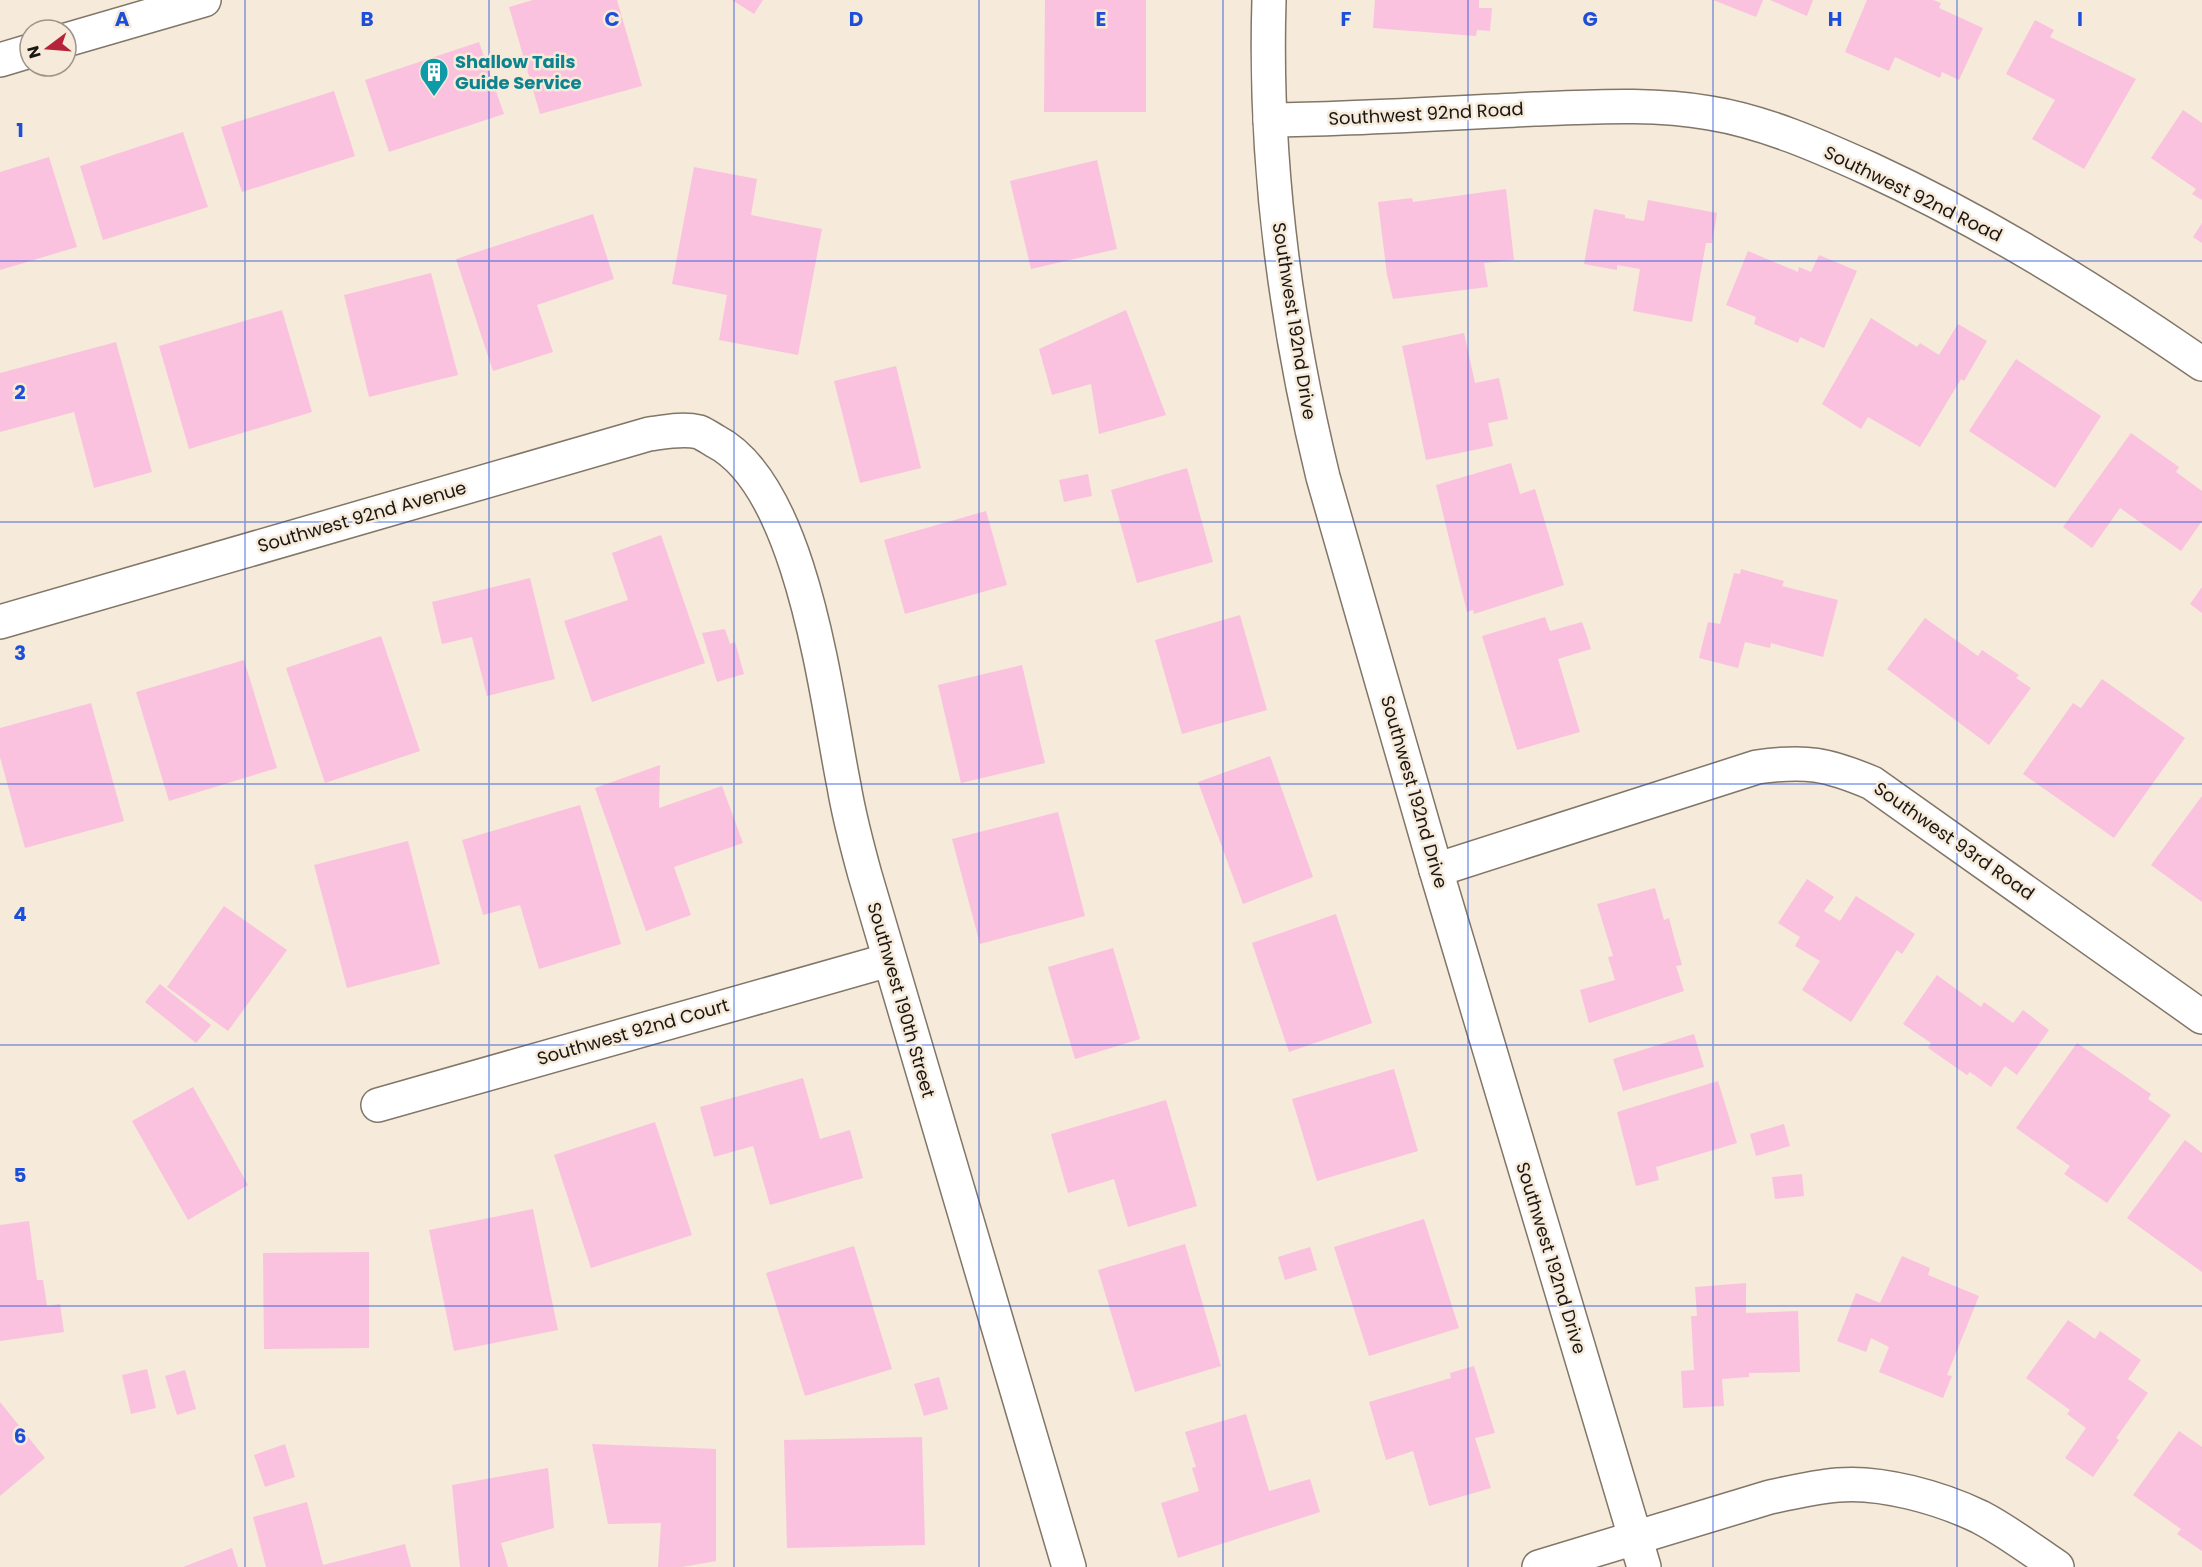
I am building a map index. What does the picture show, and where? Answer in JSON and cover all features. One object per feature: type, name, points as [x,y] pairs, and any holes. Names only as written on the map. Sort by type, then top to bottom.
[{"type":"street","points":[[78,37],[204,0]]},
{"type":"street","name":"Southwest 192nd Drive","points":[[1269,0],[1270,120],[1273,170],[1286,294],[1308,416],[1323,477],[1436,870],[1639,1552]]},
{"type":"street","points":[[0,60],[18,55]]},
{"type":"street","name":"Southwest 92nd Road","points":[[1270,120],[1342,119],[1593,107],[1662,107],[1711,113],[1758,125],[1831,152],[1964,216],[2104,297],[2202,364]]},
{"type":"street","name":"Southwest 92nd Avenue","points":[[0,622],[649,434],[674,431],[699,432],[723,445]]},
{"type":"street","name":"Southwest 190th Street","points":[[723,445],[747,466],[768,497],[786,534],[798,571],[825,681],[851,823],[889,960],[1069,1567]]},
{"type":"street","name":"Southwest 93rd Road","points":[[1436,870],[1739,772],[1787,762],[1812,763],[1840,769],[1872,783],[2202,1017]]},
{"type":"street","name":"Southwest 92nd Court","points":[[378,1105],[889,960]]},
{"type":"street","points":[[1539,1567],[1639,1552],[1770,1497],[1803,1489],[1841,1484],[1886,1488],[1928,1496],[1979,1517],[2057,1567]]},
{"type":"building","points":[[533,0],[617,0],[642,86],[540,114],[509,7]]},
{"type":"building","points":[[732,0],[763,0],[754,14]]},
{"type":"building","points":[[1045,0],[1146,0],[1146,112],[1044,112]]},
{"type":"building","points":[[1375,0],[1479,0],[1479,8],[1492,8],[1490,31],[1477,30],[1476,36],[1373,28]]},
{"type":"building","points":[[1713,0],[1763,0],[1756,17]]},
{"type":"building","points":[[1770,0],[1813,0],[1807,16]]},
{"type":"building","points":[[1867,0],[1933,0],[1941,3],[1939,8],[1983,28],[1959,80],[1942,72],[1940,78],[1895,57],[1889,71],[1845,52]]},
{"type":"building","points":[[2035,20],[2054,30],[2050,37],[2136,79],[2084,169],[2032,139],[2055,100],[2006,74]]},
{"type":"building","name":"Shallow Tails Guide Service","points":[[479,42],[504,114],[389,152],[365,80]]},
{"type":"building","points":[[334,91],[355,156],[242,192],[221,127]]},
{"type":"building","points":[[2183,110],[2202,123],[2202,200],[2192,194],[2196,189],[2151,158]]},
{"type":"building","points":[[183,132],[208,207],[103,240],[80,166]]},
{"type":"building","points":[[49,157],[77,247],[0,270],[0,172]]},
{"type":"building","points":[[1097,160],[1117,249],[1031,269],[1010,181]]},
{"type":"building","points":[[694,167],[757,179],[751,215],[822,229],[798,355],[719,340],[727,295],[672,284]]},
{"type":"building","points":[[1506,189],[1514,260],[1484,263],[1488,287],[1393,299],[1387,275],[1378,202],[1412,198],[1413,202]]},
{"type":"building","points":[[1648,200],[1717,213],[1712,243],[1706,243],[1692,322],[1633,311],[1640,269],[1617,265],[1617,270],[1584,264],[1594,209],[1644,221]]},
{"type":"building","points":[[593,214],[614,279],[537,305],[553,352],[493,371],[456,259]]},
{"type":"building","points":[[2202,223],[2202,243],[2193,237]]},
{"type":"building","points":[[1748,251],[1798,272],[1799,267],[1811,272],[1819,255],[1857,271],[1824,348],[1800,337],[1798,343],[1754,324],[1756,317],[1726,305]]},
{"type":"building","points":[[431,273],[458,375],[369,397],[344,295]]},
{"type":"building","points":[[282,310],[312,412],[189,449],[159,346]]},
{"type":"building","points":[[1126,310],[1166,415],[1099,434],[1091,384],[1052,395],[1039,349]]},
{"type":"building","points":[[1871,318],[1917,347],[1920,343],[1939,355],[1958,324],[1987,341],[1964,381],[1961,379],[1920,447],[1868,417],[1861,429],[1822,404]]},
{"type":"building","points":[[1464,333],[1475,383],[1499,378],[1508,419],[1488,423],[1493,446],[1426,460],[1402,346]]},
{"type":"building","points":[[116,342],[152,472],[94,488],[74,412],[0,432],[0,373]]},
{"type":"building","points":[[2016,359],[2101,416],[2055,488],[1969,431]]},
{"type":"building","points":[[896,366],[921,468],[860,483],[834,381]]},
{"type":"building","points":[[2131,433],[2179,467],[2176,472],[2202,491],[2202,521],[2181,551],[2120,508],[2092,548],[2063,527]]},
{"type":"building","points":[[1511,463],[1520,494],[1535,489],[1564,585],[1474,614],[1473,610],[1467,612],[1436,485]]},
{"type":"building","points":[[1187,468],[1213,562],[1137,583],[1111,490]]},
{"type":"building","points":[[1088,474],[1092,496],[1064,502],[1059,480]]},
{"type":"building","points":[[986,511],[1007,585],[905,614],[884,540]]},
{"type":"building","points":[[661,535],[705,663],[592,702],[564,621],[628,600],[612,553]]},
{"type":"building","points":[[1741,569],[1784,581],[1782,586],[1838,600],[1823,657],[1771,643],[1770,648],[1745,642],[1738,668],[1699,658],[1708,622],[1720,624],[1734,573],[1740,574]]},
{"type":"building","points":[[530,578],[555,679],[487,696],[472,637],[442,644],[432,602]]},
{"type":"building","points":[[2202,587],[2202,613],[2190,604]]},
{"type":"building","points":[[1240,615],[1267,710],[1182,734],[1155,640]]},
{"type":"building","points":[[1545,617],[1550,631],[1582,622],[1591,649],[1558,659],[1580,732],[1517,750],[1482,636]]},
{"type":"building","points":[[1925,618],[1978,656],[1982,650],[2019,675],[2016,678],[2031,688],[1989,745],[1887,669]]},
{"type":"building","points":[[725,629],[730,644],[735,642],[744,674],[717,682],[702,633]]},
{"type":"building","points":[[381,636],[420,751],[325,783],[286,668]]},
{"type":"building","points":[[244,660],[277,768],[169,801],[136,692]]},
{"type":"building","points":[[1022,665],[1045,763],[961,783],[938,685]]},
{"type":"building","points":[[2102,679],[2185,738],[2114,838],[2023,774],[2073,703],[2081,708]]},
{"type":"building","points":[[91,703],[124,821],[25,848],[0,757],[0,728]]},
{"type":"building","points":[[1270,756],[1313,877],[1243,904],[1198,782]]},
{"type":"building","points":[[660,765],[659,808],[722,786],[743,843],[674,867],[691,915],[646,931],[595,788]]},
{"type":"building","points":[[2202,796],[2202,902],[2151,865]]},
{"type":"building","points":[[580,805],[621,944],[539,969],[520,905],[483,915],[462,840]]},
{"type":"building","points":[[1058,812],[1085,916],[980,944],[952,839]]},
{"type":"building","points":[[408,841],[440,964],[347,988],[314,865]]},
{"type":"building","points":[[1807,879],[1834,897],[1824,911],[1840,921],[1856,896],[1915,934],[1902,954],[1897,950],[1851,1022],[1802,990],[1820,961],[1795,946],[1800,937],[1778,923]]},
{"type":"building","points":[[1655,888],[1664,920],[1669,918],[1682,965],[1676,966],[1684,991],[1589,1023],[1580,990],[1615,980],[1608,957],[1613,956],[1597,904]]},
{"type":"building","points":[[224,906],[287,950],[228,1031],[167,987]]},
{"type":"building","points":[[1336,914],[1372,1023],[1289,1052],[1252,943]]},
{"type":"building","points":[[1113,948],[1140,1039],[1075,1059],[1048,967]]},
{"type":"building","points":[[1937,975],[1981,1007],[1984,1002],[2013,1023],[2023,1010],[2049,1030],[2017,1075],[2005,1066],[1991,1087],[1970,1072],[1967,1075],[1928,1048],[1931,1043],[1903,1024]]},
{"type":"building","points":[[160,984],[211,1025],[196,1043],[145,1002]]},
{"type":"building","points":[[1694,1034],[1704,1067],[1623,1091],[1613,1059]]},
{"type":"building","points":[[2077,1043],[2151,1094],[2148,1099],[2171,1115],[2107,1203],[2064,1174],[2070,1166],[2016,1128]]},
{"type":"building","points":[[1394,1069],[1418,1151],[1317,1181],[1292,1099]]},
{"type":"building","points":[[803,1078],[820,1139],[850,1130],[863,1178],[770,1205],[753,1146],[714,1157],[700,1107]]},
{"type":"building","points":[[1718,1081],[1737,1143],[1656,1167],[1659,1180],[1636,1186],[1617,1112]]},
{"type":"building","points":[[193,1087],[248,1185],[188,1220],[132,1121]]},
{"type":"building","points":[[1166,1100],[1197,1206],[1128,1227],[1114,1179],[1068,1193],[1051,1134]]},
{"type":"building","points":[[655,1122],[692,1235],[591,1268],[554,1155]]},
{"type":"building","points":[[1784,1124],[1790,1146],[1756,1156],[1750,1134]]},
{"type":"building","points":[[2185,1140],[2202,1153],[2202,1272],[2127,1218]]},
{"type":"building","points":[[1802,1174],[1804,1196],[1775,1199],[1772,1177]]},
{"type":"building","points":[[533,1209],[558,1330],[454,1351],[429,1230]]},
{"type":"building","points":[[1424,1219],[1459,1328],[1369,1356],[1334,1247]]},
{"type":"building","points":[[29,1221],[37,1280],[43,1280],[47,1306],[60,1304],[64,1332],[0,1341],[0,1225]]},
{"type":"building","points":[[1185,1244],[1221,1366],[1135,1392],[1098,1270]]},
{"type":"building","points":[[854,1246],[892,1369],[805,1396],[766,1273]]},
{"type":"building","points":[[1310,1247],[1317,1270],[1285,1280],[1278,1257]]},
{"type":"building","points":[[369,1252],[369,1348],[264,1349],[263,1253]]},
{"type":"building","points":[[1902,1256],[1930,1268],[1928,1275],[1979,1296],[1947,1375],[1952,1376],[1943,1398],[1879,1372],[1889,1347],[1871,1338],[1866,1352],[1837,1341],[1856,1293],[1880,1303]]},
{"type":"building","points":[[1746,1283],[1746,1313],[1798,1311],[1800,1372],[1749,1373],[1749,1377],[1722,1379],[1724,1406],[1683,1408],[1681,1371],[1694,1370],[1691,1316],[1697,1316],[1695,1287]]},
{"type":"building","points":[[2068,1320],[2095,1339],[2100,1331],[2141,1360],[2128,1379],[2148,1393],[2116,1438],[2119,1440],[2093,1477],[2065,1458],[2086,1428],[2067,1414],[2070,1410],[2026,1378]]},
{"type":"building","points":[[1474,1366],[1495,1433],[1475,1438],[1491,1488],[1429,1506],[1413,1451],[1386,1460],[1369,1402],[1451,1378],[1450,1373]]},
{"type":"building","points":[[147,1369],[156,1408],[131,1414],[122,1375]]},
{"type":"building","points":[[185,1370],[196,1409],[177,1415],[165,1376]]},
{"type":"building","points":[[939,1377],[948,1409],[924,1416],[914,1384]]},
{"type":"building","points":[[0,1402],[45,1458],[0,1496]]},
{"type":"building","points":[[1246,1414],[1269,1491],[1310,1479],[1320,1512],[1178,1558],[1161,1503],[1199,1491],[1192,1468],[1196,1467],[1185,1432]]},
{"type":"building","points":[[2179,1431],[2202,1447],[2202,1551],[2177,1534],[2181,1529],[2133,1495]]},
{"type":"building","points":[[922,1437],[925,1545],[787,1548],[784,1440]]},
{"type":"building","points":[[285,1444],[295,1477],[265,1487],[254,1455]]},
{"type":"building","points":[[592,1444],[716,1449],[716,1561],[682,1567],[658,1567],[661,1523],[608,1524]]},
{"type":"building","points":[[548,1468],[554,1528],[501,1543],[508,1567],[460,1567],[452,1485]]},
{"type":"building","points":[[307,1502],[323,1565],[405,1544],[411,1567],[266,1567],[253,1517]]},
{"type":"building","points":[[232,1548],[238,1567],[183,1567]]},
{"type":"place","name":"Shallow Tails Guide Service","points":[[434,98]]}]
